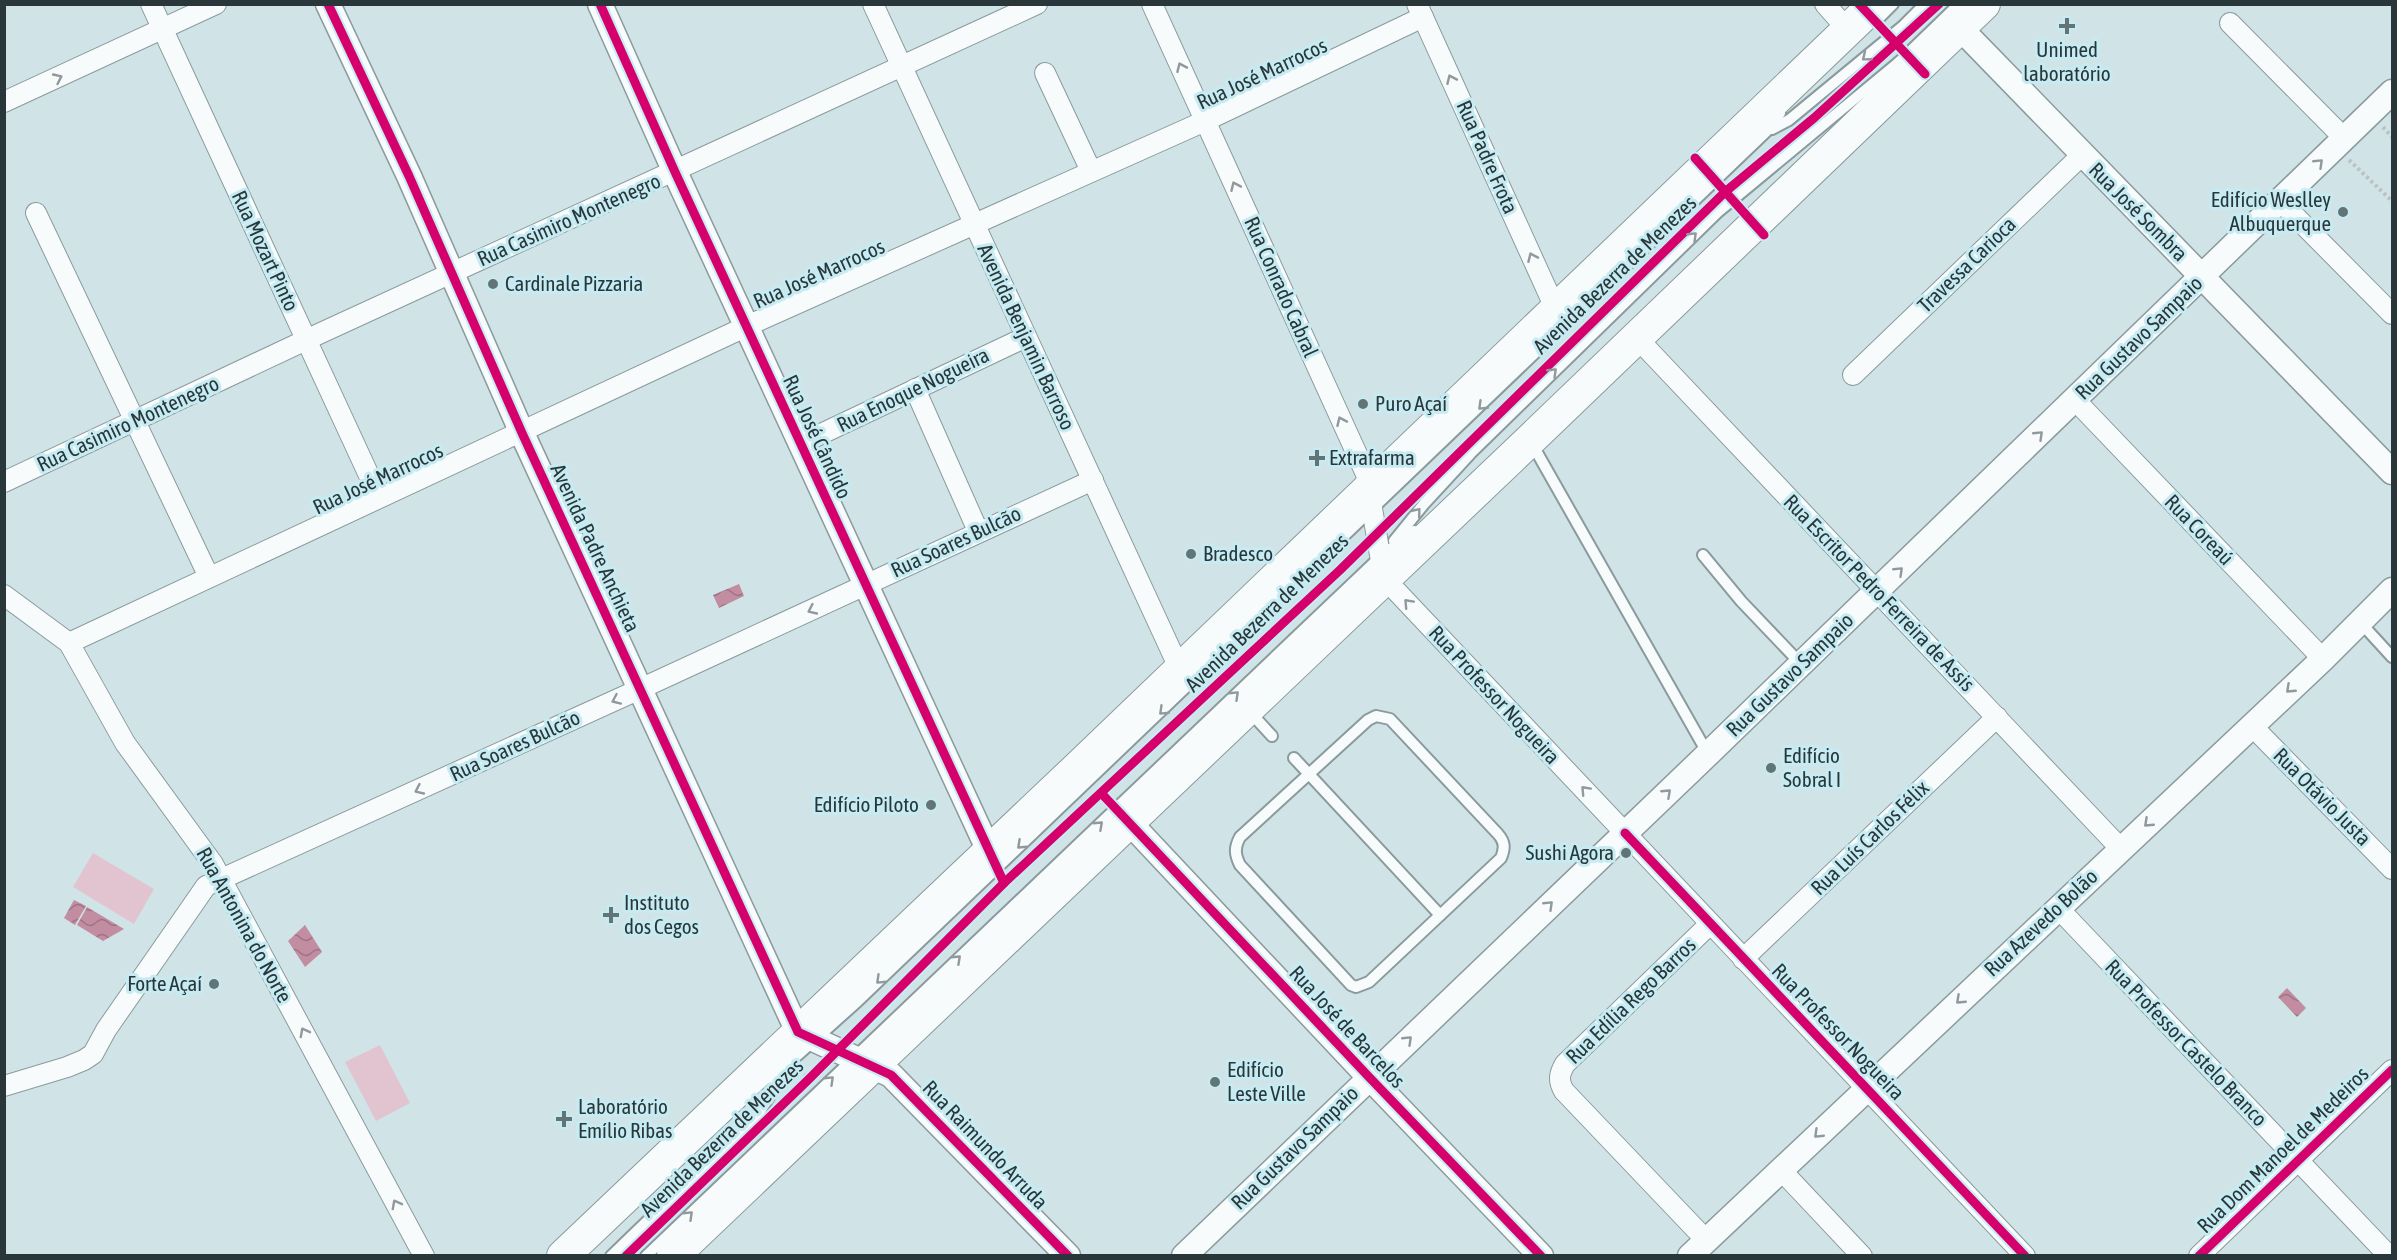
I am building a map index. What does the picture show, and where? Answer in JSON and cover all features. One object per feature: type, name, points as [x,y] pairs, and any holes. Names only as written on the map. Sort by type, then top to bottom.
[{"type":"main road","name":"Avenida Bezerra de Menezes","points":[[563,1256],[836,1049],[1129,822],[1247,709],[1382,568],[1530,440],[1637,338],[1960,16],[1984,4]]},
{"type":"main road","name":"Avenida Bezerra de Menezes","points":[[673,1256],[989,851],[1180,670],[1370,501],[1556,310],[1862,22]]},
{"type":"street","name":"Rua Mozart Pinto","points":[[151,4],[379,497]]},
{"type":"street","points":[[4,102],[216,4]]},
{"type":"street","name":"Avenida Padre Anchieta","points":[[328,4],[640,689],[836,1049]]},
{"type":"street","name":"Rua José Cândido","points":[[600,4],[746,327],[989,851]]},
{"type":"street","name":"Avenida Benjamin Barroso","points":[[873,4],[1180,670]]},
{"type":"street","name":"Rua Casimiro Montenegro","points":[[4,482],[306,340],[1037,4]]},
{"type":"street","name":"Rua Conrado Cabral","points":[[1152,4],[1366,474],[1382,568]]},
{"type":"street","points":[[1825,4],[1862,22]]},
{"type":"street","name":"Rua José Marrocos","points":[[69,643],[746,327],[1204,120],[1420,11]]},
{"type":"street","name":"Rua Padre Frota","points":[[1420,11],[1556,310]]},
{"type":"street","name":"Rua José Sombra","points":[[1960,16],[2082,155],[2392,472]]},
{"type":"street","points":[[2230,23],[2340,142]]},
{"type":"street","points":[[1045,73],[1091,171]]},
{"type":"street","name":"Rua Gustavo Sampaio","points":[[1184,1256],[1878,591],[2392,92]]},
{"type":"street","name":"Travessa Carioca","points":[[1853,375],[2082,155]]},
{"type":"street","points":[[2280,201],[2392,314]]},
{"type":"street","points":[[36,213],[209,577]]},
{"type":"street","name":"Rua Enoque Nogueira","points":[[800,444],[1026,337]]},
{"type":"street","name":"Rua Escritor Pedro Ferreira de Assis","points":[[1637,338],[2121,849]]},
{"type":"street","points":[[915,389],[978,531]]},
{"type":"street","name":"Rua Coreaú","points":[[2075,400],[2322,659]]},
{"type":"street","name":"Rua Soares Bulcão","points":[[4,1086],[67,1067],[93,1054],[106,1030],[206,886],[1093,480]]},
{"type":"street","name":"Rua Professor Nogueira","points":[[1382,568],[1710,924],[2025,1256]]},
{"type":"street","name":"Rua Azevedo Bolão","points":[[1698,1248],[2322,659],[2392,590]]},
{"type":"street","name":"Rua Antonina do Norte","points":[[4,595],[69,643],[125,742],[213,864],[424,1256]]},
{"type":"street","name":"Rua Luís Carlos Félix","points":[[1743,959],[1997,717]]},
{"type":"street","name":"Rua Otávio Justa","points":[[2251,725],[2392,869]]},
{"type":"street","name":"Rua José de Barcelos","points":[[1129,822],[1541,1256]]},
{"type":"street","name":"Rua Professor Castelo Branco","points":[[2058,908],[2389,1256]]},
{"type":"street","name":"Rua Edília Rego Barros","points":[[1698,1248],[1564,1091],[1559,1082],[1560,1072],[1565,1064],[1710,924]]},
{"type":"street","name":"Rua Raimundo Arruda","points":[[836,1049],[891,1075],[1068,1256]]},
{"type":"street","name":"Rua Dom Manoel de Medeiros","points":[[2199,1256],[2392,1070]]},
{"type":"street","points":[[1781,1170],[1862,1256]]},
{"type":"lane","name":"Avenida Bezerra de Menezes","points":[[1862,22],[1893,4]]},
{"type":"lane","name":"Avenida Bezerra de Menezes","points":[[1766,132],[1789,120],[1903,26],[1926,4]]},
{"type":"lane","name":"Avenida Bezerra de Menezes","points":[[1382,568],[1424,504],[1471,453],[1718,212],[1899,62],[1960,16]]},
{"type":"lane","name":"Avenida Bezerra de Menezes","points":[[1828,136],[1870,96],[1899,62]]},
{"type":"lane","name":"Avenida Bezerra de Menezes","points":[[646,1256],[836,1049],[1370,501],[1766,132],[1791,103]]},
{"type":"lane","points":[[1739,221],[1753,208]]},
{"type":"lane","points":[[1530,440],[1708,754]]},
{"type":"lane","name":"Avenida Bezerra de Menezes","points":[[764,1084],[792,1062],[836,1049],[1382,568],[1425,522]]},
{"type":"lane","points":[[1703,555],[1741,602],[1801,665]]},
{"type":"lane","points":[[2360,621],[2392,657]]},
{"type":"lane","points":[[1247,709],[1272,736]]},
{"type":"lane","points":[[1376,716],[1383,716],[1390,719],[1504,841],[1501,858],[1362,986],[1351,985],[1240,865],[1236,856],[1235,845],[1240,837],[1309,775],[1368,720],[1376,716]]},
{"type":"lane","points":[[1294,758],[1440,915]]},
{"type":"lane","name":"Avenida Bezerra de Menezes","points":[[611,1256],[758,1114],[792,1062]]},
{"type":"lane","name":"Avenida Bezerra de Menezes","points":[[579,1256],[683,1158]]},
{"type":"path","points":[[2340,142],[2392,201]]},
{"type":"shaded area","points":[[93,853],[154,889],[134,924],[73,887]]},
{"type":"shaded area","points":[[380,1045],[410,1103],[376,1121],[345,1062]]},
{"type":"water","points":[[739,584],[744,596],[719,608],[713,595]]},
{"type":"water","points":[[74,900],[86,906],[75,925],[64,918]]},
{"type":"water","points":[[87,907],[124,929],[103,941],[77,925]]},
{"type":"water","points":[[305,925],[322,952],[305,967],[288,941]]},
{"type":"water","points":[[2287,988],[2306,1008],[2297,1017],[2278,997]]},
{"type":"cycle path","points":[[328,4],[409,176],[522,433],[798,1032],[891,1075],[1068,1256]]},
{"type":"cycle path","points":[[600,4],[675,172],[1004,883]]},
{"type":"cycle path","points":[[1859,4],[1925,74]]},
{"type":"cycle path","points":[[626,1256],[809,1079],[1004,883],[1340,570],[1725,192],[1814,118],[1939,4]]},
{"type":"cycle path","points":[[1695,158],[1764,235]]},
{"type":"cycle path","points":[[1102,794],[1541,1256]]},
{"type":"cycle path","points":[[1625,833],[2025,1256]]},
{"type":"cycle path","points":[[2199,1256],[2392,1070]]},
{"type":"place","name":"Unimed laboratório","points":[[2067,26]]},
{"type":"place","name":"Edifício Weslley Albuquerque","points":[[2343,212]]},
{"type":"place","name":"Cardinale Pizzaria","points":[[493,284]]},
{"type":"place","name":"Puro Açaí","points":[[1363,404]]},
{"type":"place","name":"Extrafarma","points":[[1317,458]]},
{"type":"place","name":"Bradesco","points":[[1191,554]]},
{"type":"place","name":"Edifício Sobral I","points":[[1771,768]]},
{"type":"place","name":"Edifício Piloto","points":[[931,805]]},
{"type":"place","name":"Sushi Agora","points":[[1626,853]]},
{"type":"place","name":"Instituto dos Cegos","points":[[611,915]]},
{"type":"place","name":"Forte Açaí","points":[[214,984]]},
{"type":"place","name":"Edifício Leste Ville","points":[[1215,1082]]},
{"type":"place","name":"Laboratório Emílio Ribas","points":[[564,1119]]}]
